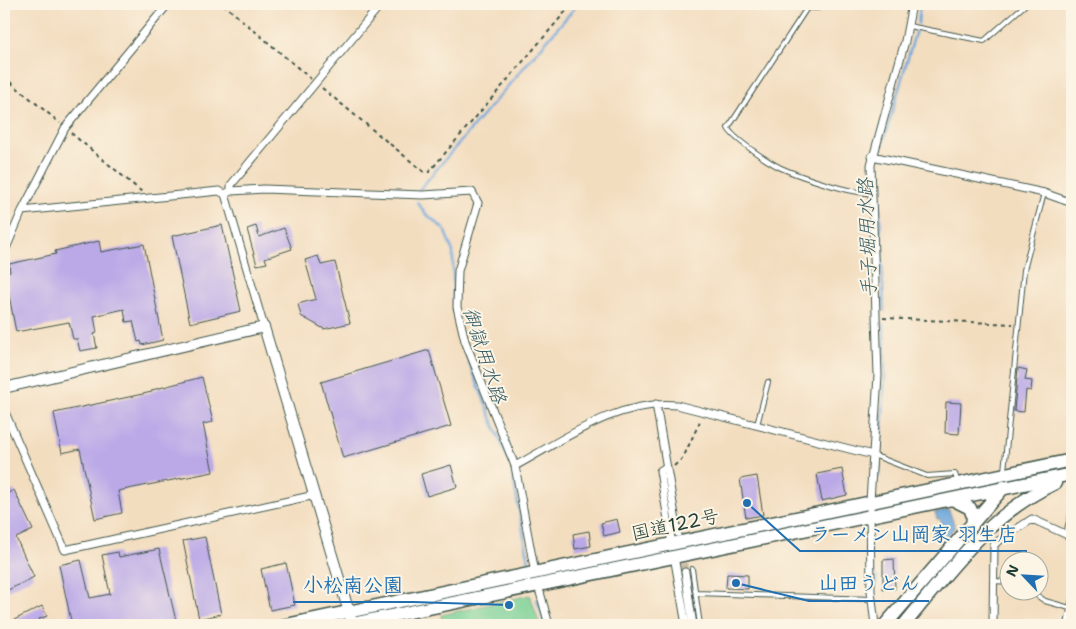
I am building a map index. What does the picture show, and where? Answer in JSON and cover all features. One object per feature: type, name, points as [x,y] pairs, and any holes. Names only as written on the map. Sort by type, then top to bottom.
[{"type":"highway","name":"国道122号","points":[[286,625],[350,622],[536,579],[675,544],[870,501],[1072,460]]},
{"type":"highway","points":[[885,625],[1003,489],[1023,470]]},
{"type":"highway","name":"国道122号","points":[[675,544],[870,516],[1072,474]]},
{"type":"highway","points":[[904,625],[966,550],[993,523],[1023,500],[1072,474]]},
{"type":"highway","points":[[952,498],[970,508],[973,516],[972,526]]},
{"type":"street","points":[[4,253],[22,211],[65,128],[168,4]]},
{"type":"street","points":[[350,622],[315,495],[264,327],[228,192],[231,185],[380,4]]},
{"type":"street","points":[[875,625],[872,599],[870,501],[878,386],[871,193],[872,156],[909,26],[912,4]]},
{"type":"street","points":[[872,156],[1044,193],[1072,203]]},
{"type":"street","points":[[22,211],[219,191],[264,189],[423,195],[472,192],[478,203],[458,271],[457,307],[465,341],[515,466],[536,579],[549,625]]},
{"type":"street","points":[[4,388],[264,327]]},
{"type":"street","points":[[515,466],[614,413],[656,404],[704,411],[873,455]]},
{"type":"street","points":[[656,404],[670,467],[675,544]]},
{"type":"street","points":[[4,410],[65,550],[315,495]]},
{"type":"street","points":[[670,467],[660,471],[675,544],[686,625]]},
{"type":"street","points":[[993,625],[994,545],[1029,520],[1069,535]]},
{"type":"street","points":[[689,571],[694,625]]},
{"type":"lane","points":[[822,4],[818,8],[808,8],[728,128],[736,137],[780,168],[854,191],[871,193]]},
{"type":"lane","points":[[909,26],[984,41],[1026,4]]},
{"type":"lane","points":[[1004,474],[1018,324],[1028,254],[1044,193]]},
{"type":"lane","points":[[757,425],[768,382]]},
{"type":"lane","points":[[873,455],[927,476],[955,474],[958,483]]},
{"type":"lane","points":[[1069,535],[1072,511]]},
{"type":"lane","points":[[689,571],[696,593],[700,625]]},
{"type":"lane","points":[[994,581],[998,581]]},
{"type":"lane","points":[[696,593],[872,599]]},
{"type":"lane","points":[[1067,625],[1072,598]]},
{"type":"lane","points":[[1048,602],[1070,608]]},
{"type":"path","points":[[223,4],[424,172],[428,172],[572,4]]},
{"type":"path","points":[[4,77],[150,198]]},
{"type":"path","points":[[877,318],[1018,324]]},
{"type":"path","points":[[670,467],[682,458],[704,411]]},
{"type":"green space","points":[[530,595],[540,625],[444,625],[441,615]]},
{"type":"water","points":[[949,510],[955,527],[941,543],[941,519],[937,519],[935,512]]},
{"type":"building","points":[[222,225],[241,311],[190,323],[172,236]]},
{"type":"building","points":[[256,226],[259,237],[284,228],[292,249],[265,258],[267,263],[257,265],[247,229]]},
{"type":"building","points":[[99,241],[101,252],[144,244],[163,340],[142,345],[141,341],[138,342],[133,321],[126,322],[124,309],[94,316],[97,333],[94,334],[97,348],[80,351],[77,339],[73,339],[69,322],[16,332],[5,274],[10,272],[9,264],[56,254],[55,251]]},
{"type":"building","points":[[318,256],[321,265],[335,262],[350,323],[324,329],[301,316],[298,304],[316,299],[305,260]]},
{"type":"building","points":[[429,350],[451,426],[343,458],[321,382]]},
{"type":"building","points":[[1018,368],[1027,370],[1025,380],[1032,381],[1031,391],[1026,390],[1024,412],[1014,411]]},
{"type":"building","points":[[202,377],[213,422],[203,424],[213,472],[118,491],[122,513],[95,519],[80,449],[62,453],[54,413],[152,392],[152,390]]},
{"type":"building","points":[[946,402],[961,403],[959,434],[945,433]]},
{"type":"building","points":[[451,465],[457,487],[427,496],[421,474]]},
{"type":"building","points":[[842,469],[847,495],[822,501],[817,474]]},
{"type":"building","points":[[757,476],[763,515],[746,518],[740,479]]},
{"type":"building","points":[[14,490],[33,530],[16,538],[34,577],[4,592],[4,495]]},
{"type":"building","points":[[617,519],[620,532],[604,536],[601,523]]},
{"type":"building","points":[[589,531],[591,546],[575,549],[573,534]]},
{"type":"building","points":[[205,537],[221,614],[199,619],[183,541]]},
{"type":"building","points":[[159,549],[177,625],[72,625],[59,565],[81,560],[90,598],[110,594],[102,555],[118,552],[119,557]]},
{"type":"building","points":[[894,559],[895,589],[883,589],[883,560]]},
{"type":"building","points":[[286,563],[295,605],[270,610],[261,569]]},
{"type":"building","points":[[727,574],[748,575],[748,589],[726,588]]},
{"type":"building","points":[[42,606],[47,616],[39,619],[42,625],[4,625]]},
{"type":"waterway","name":"御獄用水路","points":[[419,190],[578,4]]},
{"type":"waterway","name":"手子堀用水路","points":[[918,24],[920,4]]},
{"type":"waterway","name":"手子堀用水路","points":[[881,150],[916,30]]},
{"type":"waterway","name":"手子堀用水路","points":[[878,164],[884,311]]},
{"type":"waterway","name":"御獄用水路","points":[[417,202],[426,214],[444,229],[453,252],[453,307],[461,342],[510,465]]},
{"type":"waterway","name":"手子堀用水路","points":[[881,450],[885,377],[884,324]]},
{"type":"waterway","name":"手子堀用水路","points":[[879,476],[880,465]]},
{"type":"waterway","name":"御獄用水路","points":[[512,473],[529,562]]},
{"type":"waterway","name":"手子堀用水路","points":[[876,587],[877,577]]},
{"type":"waterway","name":"御獄用水路","points":[[537,600],[545,625]]},
{"type":"tunnel","points":[[682,553],[685,572]]},
{"type":"place","name":"ラーメン山岡家 羽生店","points":[[747,503]]},
{"type":"place","name":"山田うどん","points":[[736,583]]},
{"type":"place","name":"小松南公園","points":[[509,605]]}]
